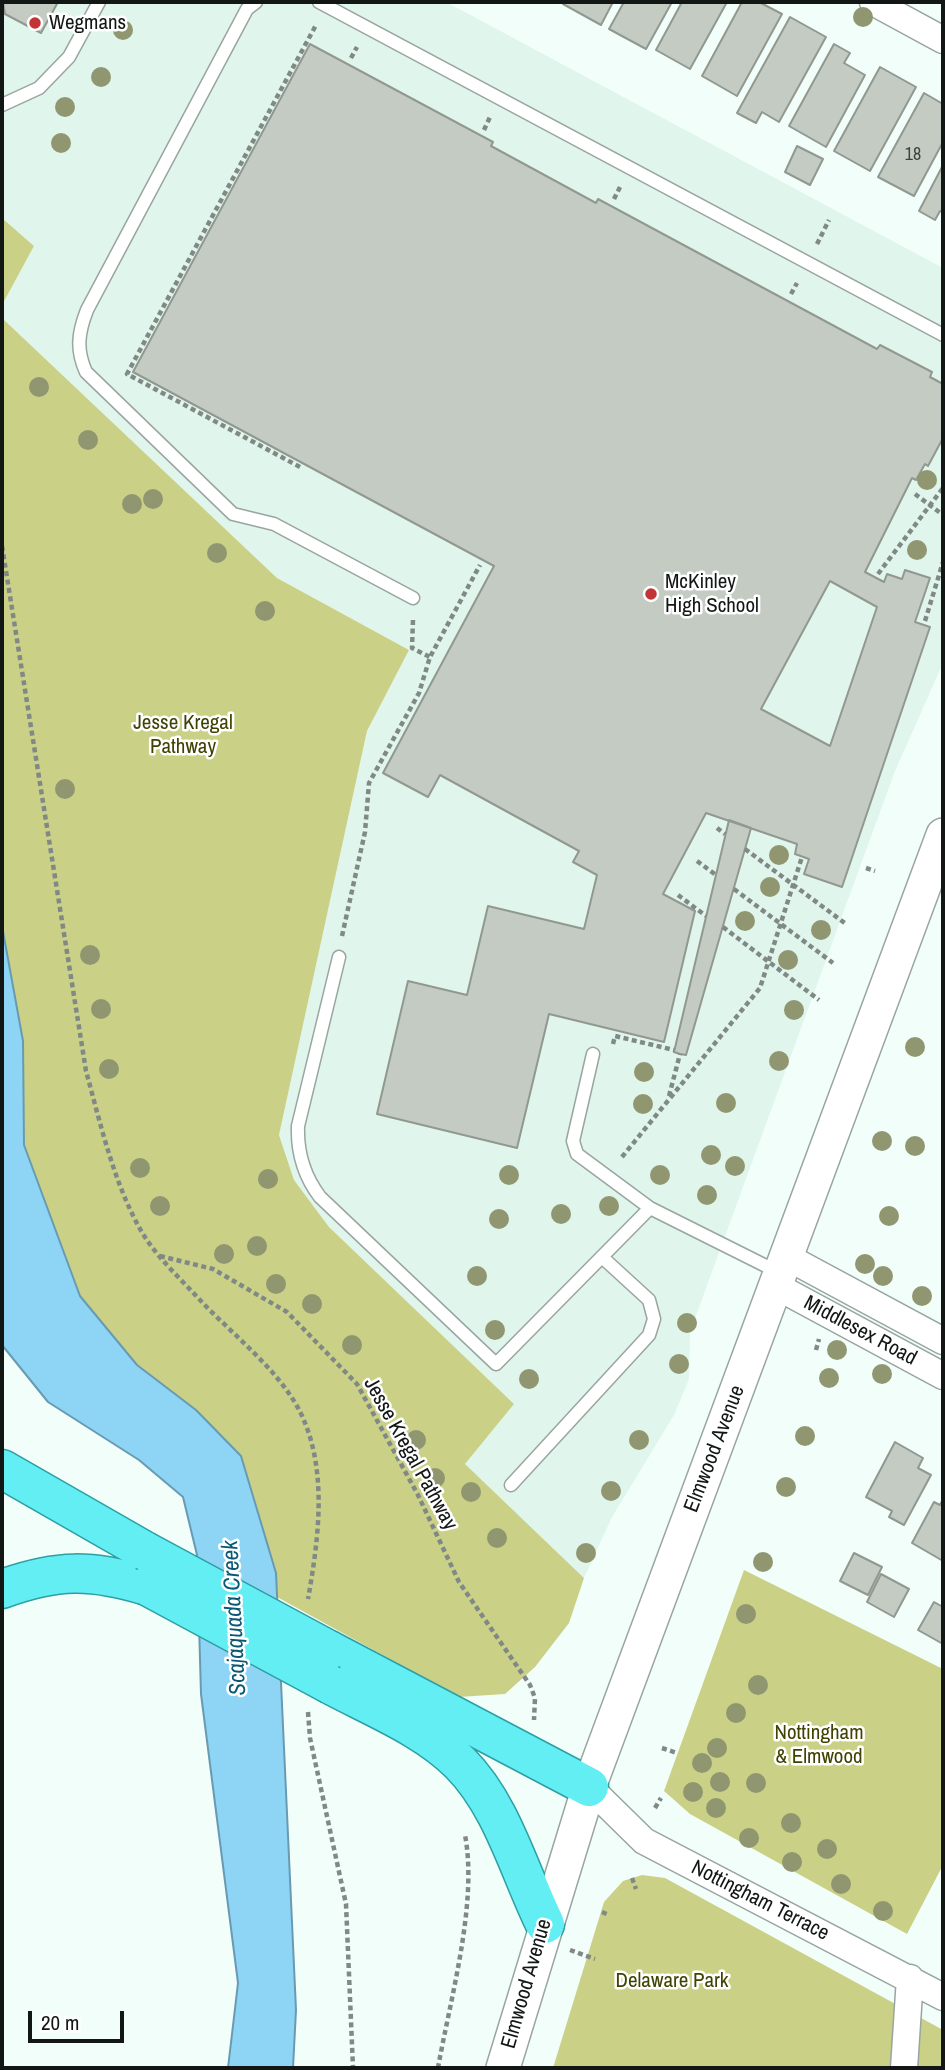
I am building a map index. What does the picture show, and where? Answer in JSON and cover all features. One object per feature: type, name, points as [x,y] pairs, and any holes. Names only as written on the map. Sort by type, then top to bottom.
[{"type":"highway","points":[[2,1469],[146,1568],[330,1667],[589,1787]]},
{"type":"highway","points":[[2,1589],[34,1577],[72,1571],[110,1575],[146,1568]]},
{"type":"highway","points":[[330,1667],[459,1762],[490,1803],[544,1924]]},
{"type":"street","points":[[873,2],[943,40]]},
{"type":"street","name":"Elmwood Avenue","points":[[503,2068],[544,1924],[589,1787],[943,835]]},
{"type":"street","name":"Middlesex Road","points":[[781,1272],[943,1341]]},
{"type":"street","name":"Middlesex Road","points":[[781,1272],[943,1376]]},
{"type":"street","name":"Nottingham Terrace","points":[[589,1787],[645,1841],[943,1997]]},
{"type":"street","points":[[904,2068],[911,1978]]},
{"type":"lane","points":[[2,105],[40,88],[69,57],[99,2]]},
{"type":"lane","points":[[256,2],[247,9],[87,310],[78,343],[80,359],[86,372],[233,514],[274,524],[413,598]]},
{"type":"lane","points":[[319,2],[943,335]]},
{"type":"lane","points":[[339,957],[298,1126],[297,1141],[305,1171],[320,1197],[496,1364],[650,1208]]},
{"type":"lane","points":[[593,1054],[573,1141],[577,1154],[650,1208],[781,1272]]},
{"type":"lane","points":[[511,1485],[649,1335],[654,1319],[649,1300],[602,1257]]},
{"type":"path","points":[[300,467],[127,374],[315,26]]},
{"type":"path","points":[[878,574],[943,488]]},
{"type":"path","points":[[915,494],[943,515]]},
{"type":"path","name":"Jesse Kregal Pathway","points":[[2,546],[86,1071],[101,1125],[139,1227],[159,1256],[213,1269],[287,1311],[357,1384],[418,1495],[459,1582],[530,1685],[535,1698]]},
{"type":"path","points":[[925,621],[943,562]]},
{"type":"path","points":[[341,941],[365,832],[369,783],[419,692],[430,657],[480,565]]},
{"type":"path","points":[[413,598],[412,648],[430,657]]},
{"type":"path","points":[[717,828],[725,834]]},
{"type":"path","points":[[745,849],[846,924]]},
{"type":"path","points":[[622,1157],[760,988],[802,857]]},
{"type":"path","points":[[698,861],[716,875]]},
{"type":"path","points":[[866,868],[875,871]]},
{"type":"path","points":[[734,889],[832,963]]},
{"type":"path","points":[[678,895],[706,916]]},
{"type":"path","points":[[723,927],[819,1000]]},
{"type":"path","points":[[615,1036],[674,1050]]},
{"type":"path","points":[[668,1100],[680,1054]]},
{"type":"path","points":[[662,1748],[677,1754]]},
{"type":"path","points":[[655,1808],[661,1798]]},
{"type":"path","points":[[438,2068],[469,1874],[464,1830]]},
{"type":"path","points":[[632,1878],[636,1889]]},
{"type":"path","points":[[602,1912],[609,1915]]},
{"type":"path","points":[[587,1956],[595,1959]]},
{"type":"shaded area","name":"McKinley High School","points":[[2,2],[446,2],[943,268],[943,663],[895,771],[690,1332],[689,1379],[674,1415],[612,1517],[584,1578],[465,1464],[514,1404],[329,1227],[294,1180],[279,1135],[367,731],[409,650],[277,578],[2,318],[2,305],[34,246],[2,218]]},
{"type":"green space","points":[[2,218],[34,246],[2,305]]},
{"type":"green space","name":"Jesse Kregal Pathway","points":[[2,318],[277,578],[409,650],[367,731],[279,1135],[294,1180],[329,1227],[514,1404],[465,1464],[584,1578],[569,1623],[535,1667],[505,1694],[459,1697],[277,1597],[241,1456],[196,1410],[137,1365],[80,1296],[24,1145],[23,1041],[2,926]]},
{"type":"green space","name":"Nottingham & Elmwood","points":[[744,1570],[943,1669],[943,1865],[907,1934],[690,1814],[664,1791]]},
{"type":"green space","name":"Delaware Park","points":[[642,1875],[665,1878],[943,2030],[943,2068],[553,2068],[604,1902],[623,1881]]},
{"type":"water","name":"Scajaquada Creek","points":[[2,926],[23,1041],[24,1145],[80,1296],[137,1365],[196,1410],[241,1456],[276,1573],[296,2010],[293,2068],[228,2068],[238,1983],[201,1694],[197,1555],[183,1497],[139,1460],[48,1402],[2,1345]]},
{"type":"building","name":"Wegmans","points":[[3,2],[58,2],[41,33],[5,14]]},
{"type":"building","points":[[613,2],[601,25],[563,4]]},
{"type":"building","points":[[624,2],[672,2],[646,49],[609,29]]},
{"type":"building","points":[[682,2],[727,2],[690,69],[656,50]]},
{"type":"building","points":[[742,2],[759,2],[782,14],[737,96],[702,76]]},
{"type":"building","points":[[790,17],[826,37],[779,122],[762,112],[756,123],[737,113]]},
{"type":"building","name":"McKinley High School","points":[[310,44],[493,142],[491,146],[596,203],[598,199],[877,349],[880,345],[932,372],[930,377],[943,384],[943,438],[928,466],[925,464],[916,480],[912,478],[865,572],[884,582],[887,574],[902,579],[905,570],[930,578],[915,622],[930,627],[842,887],[804,874],[809,859],[795,854],[797,844],[706,813],[663,894],[695,911],[664,1042],[549,1014],[517,1148],[377,1114],[408,981],[467,995],[488,906],[584,929],[597,875],[573,862],[579,851],[440,775],[428,797],[383,773],[494,566],[133,372]],"holes":[[[830,581],[877,607],[830,746],[761,709]]]},
{"type":"building","points":[[834,44],[850,53],[844,63],[865,75],[826,147],[789,126]]},
{"type":"building","points":[[880,67],[916,87],[870,171],[834,151]]},
{"type":"building","points":[[924,93],[943,104],[943,142],[914,196],[878,177]]},
{"type":"building","points":[[797,146],[823,159],[810,185],[785,172]]},
{"type":"building","points":[[943,165],[943,212],[940,211],[935,220],[919,211]]},
{"type":"building","points":[[729,820],[751,828],[686,1055],[680,1054],[674,1052]]},
{"type":"building","points":[[895,1442],[923,1458],[918,1468],[931,1475],[904,1525],[889,1517],[892,1511],[866,1497]]},
{"type":"building","points":[[943,1499],[943,1561],[912,1543],[934,1502],[940,1505]]},
{"type":"building","points":[[854,1553],[882,1567],[868,1595],[840,1581]]},
{"type":"building","points":[[881,1574],[909,1589],[894,1617],[867,1602]]},
{"type":"building","points":[[934,1602],[943,1607],[943,1644],[918,1630]]},
{"type":"place","name":"Wegmans","points":[[35,23]]},
{"type":"place","name":"McKinley High School","points":[[651,594]]}]
